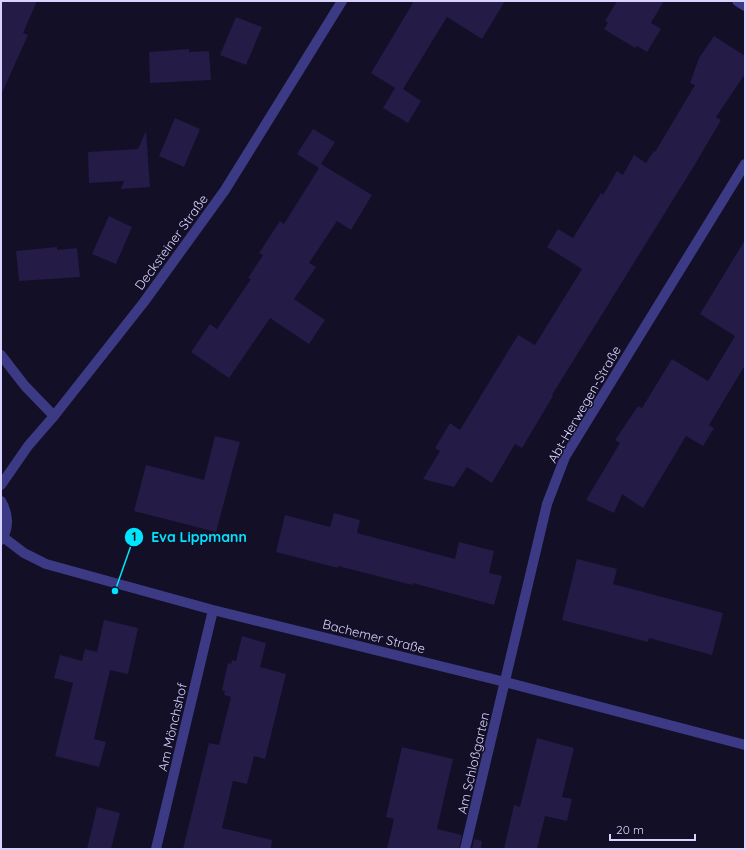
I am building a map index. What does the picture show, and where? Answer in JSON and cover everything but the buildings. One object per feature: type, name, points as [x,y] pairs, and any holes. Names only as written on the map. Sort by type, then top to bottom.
[{"type":"street","name":"Decksteiner Straße","points":[[1,485],[28,446],[54,416],[144,302],[225,190],[342,1]]},
{"type":"street","points":[[737,1],[745,6]]},
{"type":"street","name":"Abt-Herwegen-Straße","points":[[505,682],[547,504],[565,457],[745,164]]},
{"type":"street","points":[[1,355],[25,386],[54,416]]},
{"type":"street","points":[[1,501],[6,509],[7,524],[2,539]]},
{"type":"street","name":"Bachemer Straße","points":[[2,539],[24,553],[46,564],[213,610],[505,682],[745,745]]},
{"type":"street","name":"Am Mönchshof","points":[[156,849],[213,610]]},
{"type":"street","name":"Am Schloßgarten","points":[[465,849],[505,682]]},
{"type":"place","name":"Eva Lippmann","points":[[115,591]]}]
